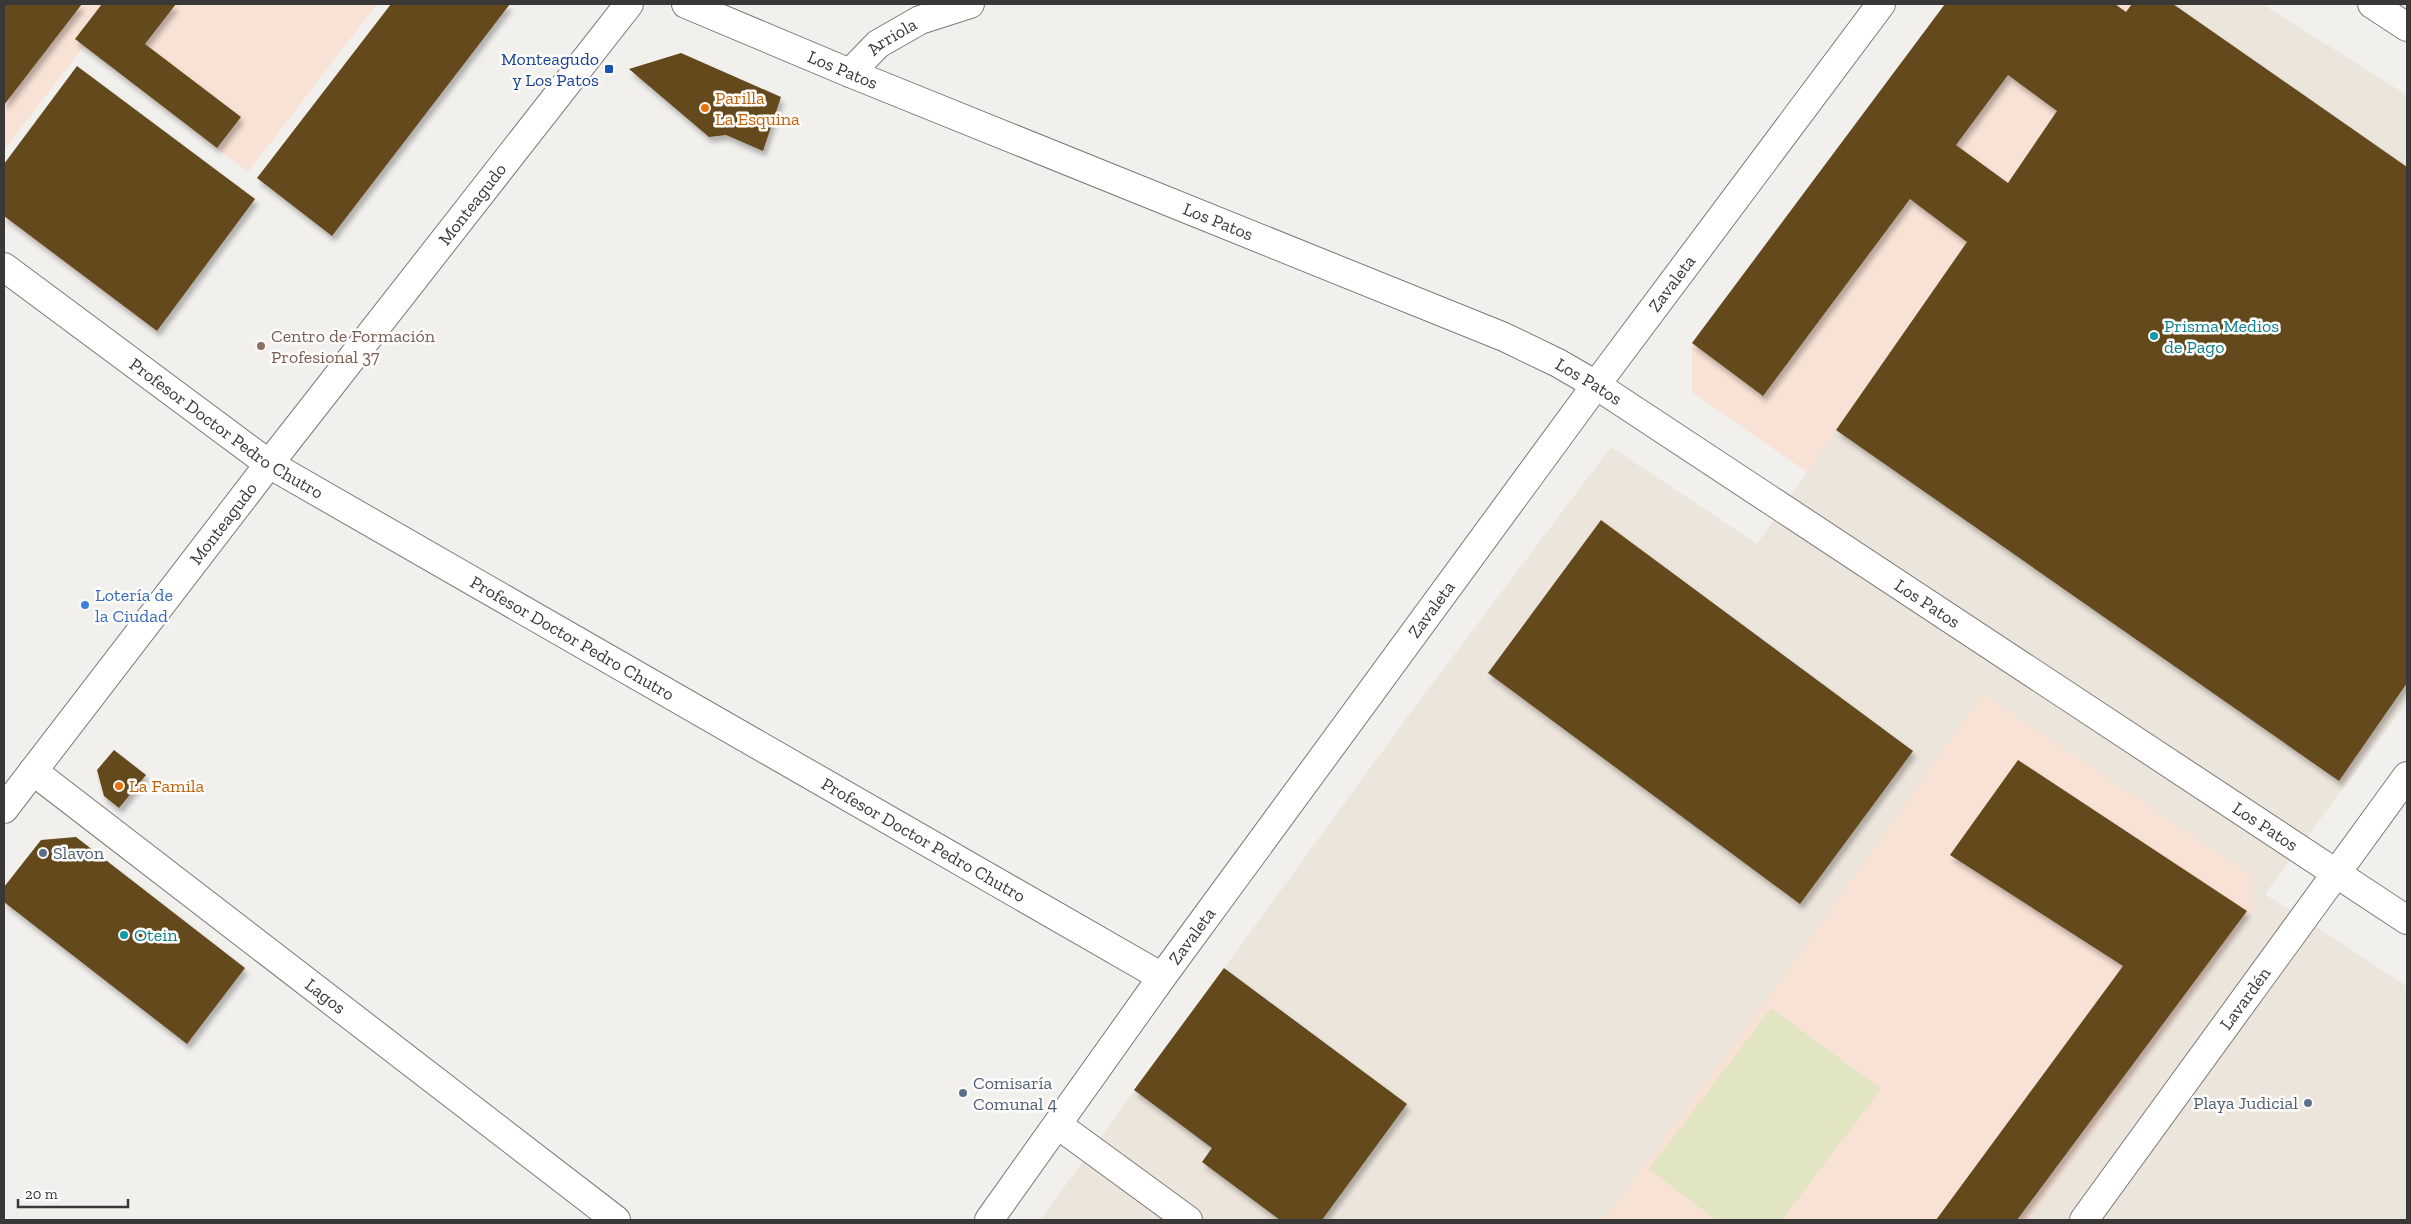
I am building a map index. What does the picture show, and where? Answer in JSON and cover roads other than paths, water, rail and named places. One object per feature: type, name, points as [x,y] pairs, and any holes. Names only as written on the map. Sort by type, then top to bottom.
[{"type":"street","name":"Monteagudo","points":[[4,809],[269,464],[629,4]]},
{"type":"street","name":"Los Patos","points":[[686,4],[850,73],[1504,337],[1558,363],[1596,385],[2407,920]]},
{"type":"street","name":"Arriola","points":[[850,73],[878,44],[886,39],[920,20],[970,4]]},
{"type":"street","name":"Zavaleta","points":[[989,1220],[1162,977],[1596,385],[1880,4]]},
{"type":"street","points":[[2372,4],[2407,27]]},
{"type":"street","name":"Profesor Doctor Pedro Chutro","points":[[4,267],[269,464],[1162,977]]},
{"type":"street","name":"Lagos","points":[[33,771],[616,1220]]},
{"type":"street","name":"Lavardén","points":[[2084,1220],[2407,776]]},
{"type":"street","points":[[1058,1125],[1188,1220]]},
{"type":"place","name":"Monteagudo y Los Patos","points":[[609,69]]},
{"type":"place","name":"Parilla La Esquina","points":[[705,108]]},
{"type":"place","name":"Prisma Medios de Pago","points":[[2154,336]]},
{"type":"place","name":"Centro de Formación Profesional 37","points":[[261,346]]},
{"type":"place","name":"Lotería de la Ciudad","points":[[85,605]]},
{"type":"place","name":"La Famila","points":[[119,786]]},
{"type":"place","name":"Slavon","points":[[43,853]]},
{"type":"place","name":"Otein","points":[[124,935]]},
{"type":"place","name":"Comisaría Comunal 4","points":[[963,1093]]},
{"type":"place","name":"Playa Judicial","points":[[2308,1103]]}]
